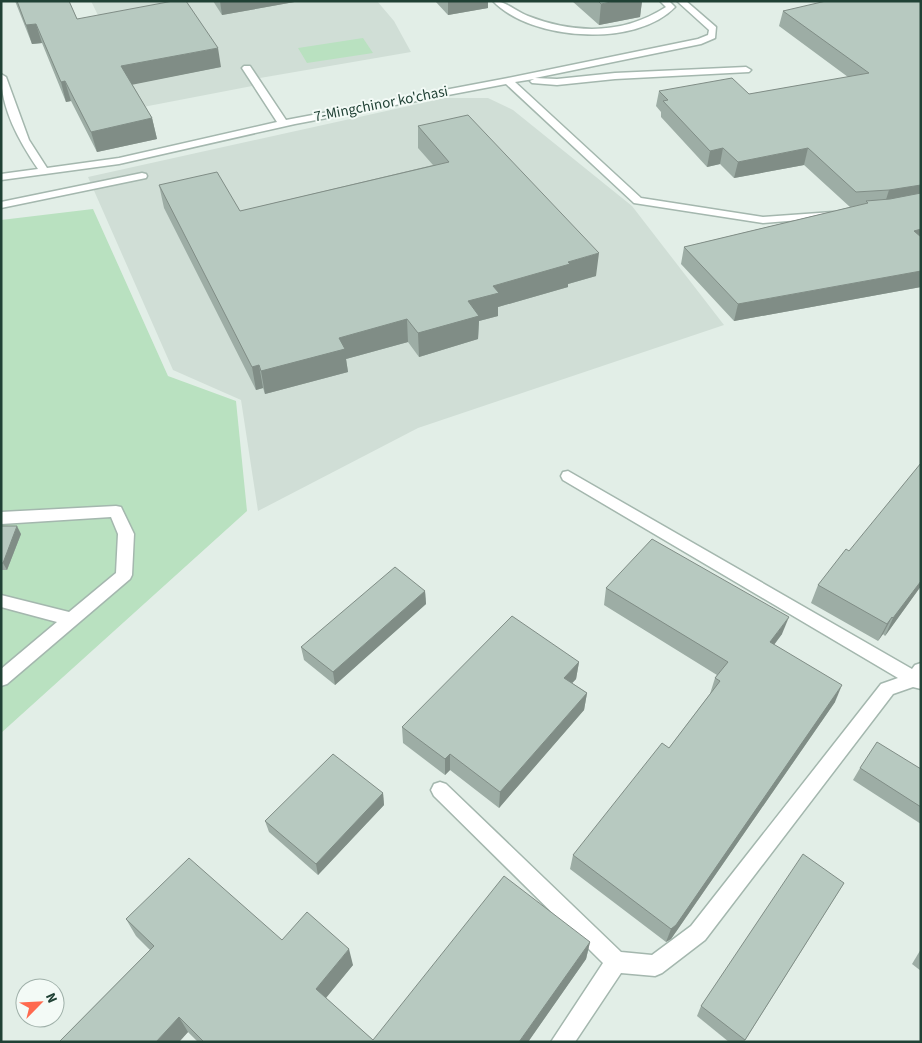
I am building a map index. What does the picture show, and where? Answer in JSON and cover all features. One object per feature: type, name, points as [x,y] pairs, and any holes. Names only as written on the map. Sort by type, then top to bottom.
[{"type":"street","points":[[497,1],[504,8],[531,21],[583,31],[613,31],[646,22],[671,7],[664,1]]},
{"type":"street","name":"7-Mingchinor ko'chasi","points":[[1,177],[120,161],[283,123],[508,81],[702,41],[712,36],[713,29],[680,1]]},
{"type":"street","points":[[247,68],[283,123]]},
{"type":"street","points":[[508,81],[557,82],[615,76],[746,70]]},
{"type":"street","points":[[1,77],[24,140],[45,172]]},
{"type":"street","points":[[508,81],[638,201],[763,220],[847,214]]},
{"type":"street","points":[[1,204],[142,176]]},
{"type":"street","points":[[568,476],[919,677]]},
{"type":"street","points":[[1,518],[116,511],[126,534],[124,575],[1,679]]},
{"type":"street","points":[[1,601],[71,619]]},
{"type":"street","points":[[440,790],[616,962],[655,966],[698,934],[886,689],[919,677]]},
{"type":"street","points":[[562,1042],[616,962]]},
{"type":"shaded area","points":[[91,1],[377,1],[394,21],[411,52],[260,78],[263,84],[143,107]]},
{"type":"shaded area","points":[[445,98],[488,98],[513,110],[632,206],[724,325],[418,428],[258,511],[241,400],[173,370],[88,177]]},
{"type":"green space","points":[[363,38],[373,53],[307,63],[298,48]]},
{"type":"green space","points":[[93,209],[168,376],[236,401],[247,511],[1,733],[1,220]]},
{"type":"building","points":[[17,1],[69,1],[77,19],[173,1],[186,1],[218,48],[121,66],[152,118],[91,132],[65,81],[61,82],[36,24],[26,25]]},
{"type":"building","points":[[598,1],[616,1],[601,4]]},
{"type":"building","points":[[826,1],[921,1],[921,185],[889,190],[856,192],[808,148],[738,162],[723,148],[710,151],[663,101],[668,100],[659,91],[732,78],[749,94],[869,73],[783,11]]},
{"type":"building","points":[[468,115],[599,253],[568,262],[570,264],[493,286],[499,293],[468,301],[479,316],[418,333],[407,319],[339,338],[345,349],[261,371],[259,365],[252,367],[159,185],[217,172],[240,211],[449,162],[418,126]]},
{"type":"building","points":[[921,193],[921,229],[914,231],[921,237],[921,271],[738,304],[684,247],[868,203],[866,201]]},
{"type":"building","points":[[921,463],[921,581],[887,624],[818,585],[846,549],[849,551]]},
{"type":"building","points":[[1,526],[17,526],[3,563],[1,563]]},
{"type":"building","points":[[652,539],[789,617],[770,642],[842,685],[676,925],[671,929],[573,855],[662,743],[669,748],[720,681],[715,678],[728,662],[606,588]]},
{"type":"building","points":[[395,567],[425,591],[333,672],[301,647]]},
{"type":"building","points":[[512,616],[579,662],[564,678],[587,693],[500,792],[450,754],[445,759],[402,727]]},
{"type":"building","points":[[877,742],[921,769],[921,807],[860,768]]},
{"type":"building","points":[[333,754],[383,793],[316,864],[265,821]]},
{"type":"building","points":[[803,854],[844,883],[745,1040],[701,1006]]},
{"type":"building","points":[[189,858],[282,940],[307,912],[349,949],[316,989],[373,1040],[504,876],[590,942],[519,1042],[204,1042],[179,1017],[156,1042],[59,1042],[154,946],[126,919]]}]
